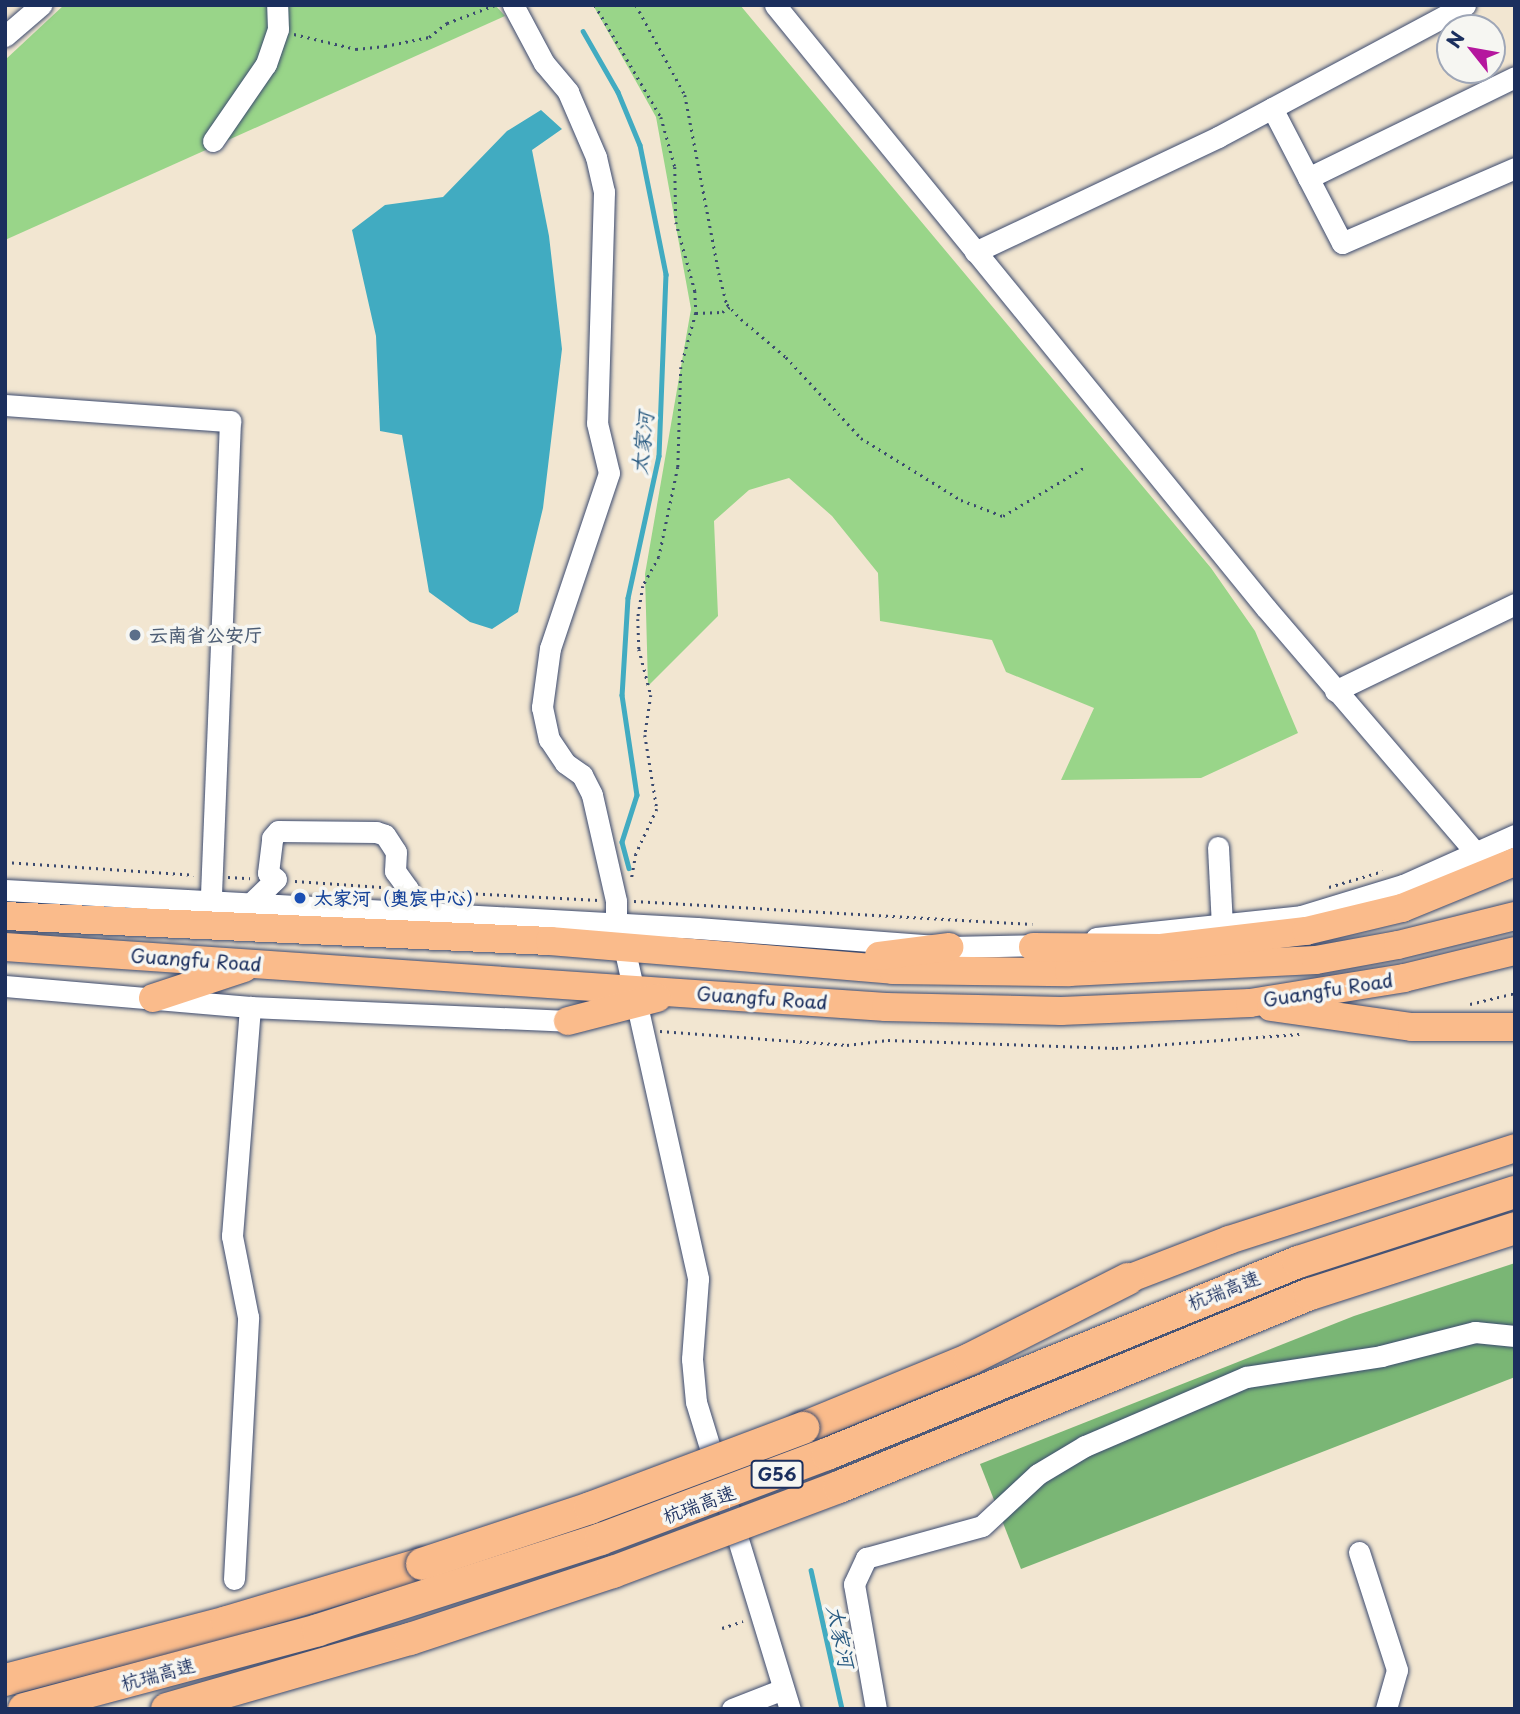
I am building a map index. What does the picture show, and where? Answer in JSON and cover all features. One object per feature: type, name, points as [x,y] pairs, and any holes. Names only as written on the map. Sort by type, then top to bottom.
[{"type":"highway","name":"杭瑞高速","points":[[23,1709],[318,1630],[589,1543],[827,1454],[1259,1276],[1383,1231],[1515,1192]]},
{"type":"highway","name":"杭瑞高速","points":[[167,1709],[410,1639],[670,1552],[1259,1314],[1383,1268],[1515,1228]]},
{"type":"highway","points":[[5,1680],[391,1574],[590,1508],[803,1428],[970,1359],[1128,1279]]},
{"type":"main road","points":[[1037,936],[1161,948],[1306,931],[1402,908],[1515,862]]},
{"type":"main road","name":"Guangfu Road","points":[[5,916],[550,941],[620,936],[837,965],[949,972],[1166,971],[1316,960],[1515,916]]},
{"type":"main road","points":[[423,916],[550,941]]},
{"type":"main road","name":"Guangfu Road","points":[[5,947],[257,964],[639,1007],[680,992],[886,1007],[1061,1011],[1250,1003],[1404,978],[1515,951]]},
{"type":"main road","points":[[837,965],[949,947]]},
{"type":"main road","points":[[153,998],[257,964]]},
{"type":"main road","points":[[1250,1003],[1317,1017],[1412,1027],[1515,1027]]},
{"type":"main road","points":[[568,1021],[639,1007]]},
{"type":"main road","points":[[1128,1279],[1229,1240],[1515,1148]]},
{"type":"street","points":[[5,36],[41,5]]},
{"type":"street","points":[[213,141],[266,64],[278,29],[277,5]]},
{"type":"street","points":[[513,5],[544,63],[568,92],[596,157],[604,192],[597,423],[609,473],[550,648],[542,707],[549,739],[565,763],[582,775],[592,795],[627,895],[620,936],[639,1007],[698,1279],[692,1359],[696,1402],[787,1699],[732,1709]]},
{"type":"street","points":[[775,5],[1335,691],[1476,853]]},
{"type":"street","points":[[975,252],[1272,108],[1465,5]]},
{"type":"street","points":[[1308,178],[1515,77]]},
{"type":"street","points":[[1272,108],[1342,243],[1515,168]]},
{"type":"street","points":[[5,404],[230,421],[211,902]]},
{"type":"street","points":[[1335,691],[1515,604]]},
{"type":"street","points":[[250,905],[276,879],[268,873],[272,838],[278,831],[376,832],[393,843],[395,871],[408,889],[407,906],[423,916]]},
{"type":"street","points":[[5,890],[423,916],[620,936],[949,947],[1037,936],[1222,926],[1301,916],[1403,885],[1515,835]]},
{"type":"street","points":[[1218,847],[1222,926]]},
{"type":"street","points":[[5,986],[250,1007],[568,1021]]},
{"type":"street","points":[[234,1579],[248,1317],[232,1236],[250,1007]]},
{"type":"street","points":[[876,1709],[854,1584],[866,1558],[982,1526],[1038,1474],[1085,1446],[1246,1377],[1381,1356],[1475,1332],[1515,1336]]},
{"type":"street","points":[[1359,1552],[1397,1670],[1386,1709]]},
{"type":"path","points":[[278,29],[328,44],[385,46],[429,37],[447,23],[495,5]]},
{"type":"path","points":[[595,5],[661,117],[675,167],[676,222],[691,268],[696,313],[681,368],[678,467],[659,557],[643,586],[638,619],[639,649],[651,695],[645,735],[657,809],[636,854],[627,895]]},
{"type":"path","points":[[636,5],[685,95],[719,273],[730,307],[786,357],[861,438],[961,500],[1003,516],[1084,467]]},
{"type":"path","points":[[696,313],[722,312],[730,307]]},
{"type":"path","points":[[5,862],[80,871],[276,879],[408,889],[627,895],[640,902],[1037,936]]},
{"type":"path","points":[[1318,891],[1395,869]]},
{"type":"path","points":[[627,895],[640,902]]},
{"type":"path","points":[[639,1007],[704,1038],[847,1045],[888,1040],[1024,1047],[1116,1048],[1301,1034]]},
{"type":"path","points":[[723,1628],[760,1615]]},
{"type":"green space","points":[[64,5],[495,5],[505,16],[5,240],[5,60]]},
{"type":"green space","points":[[593,5],[740,5],[1211,568],[1255,631],[1298,733],[1201,778],[1061,780],[1094,708],[1006,672],[992,640],[880,621],[878,573],[832,516],[789,478],[749,490],[714,521],[718,616],[648,686],[645,574],[691,309],[656,117]]},
{"type":"green space","points":[[1515,1263],[1515,1377],[1021,1569],[980,1464],[1354,1316]]},
{"type":"water","points":[[541,110],[562,129],[532,150],[549,236],[562,349],[543,508],[518,612],[492,629],[470,622],[429,592],[402,435],[380,431],[376,336],[352,230],[385,205],[443,197],[507,131]]},
{"type":"waterway","name":"太家河","points":[[583,31],[618,92],[640,145],[666,274],[659,456],[628,598],[622,695],[637,795],[622,842],[629,868]]},
{"type":"waterway","name":"太家河","points":[[811,1570],[842,1709]]},
{"type":"place","name":"云南省公安厅","points":[[135,635]]},
{"type":"place","name":"太家河（奥宸中心）","points":[[300,898]]}]
